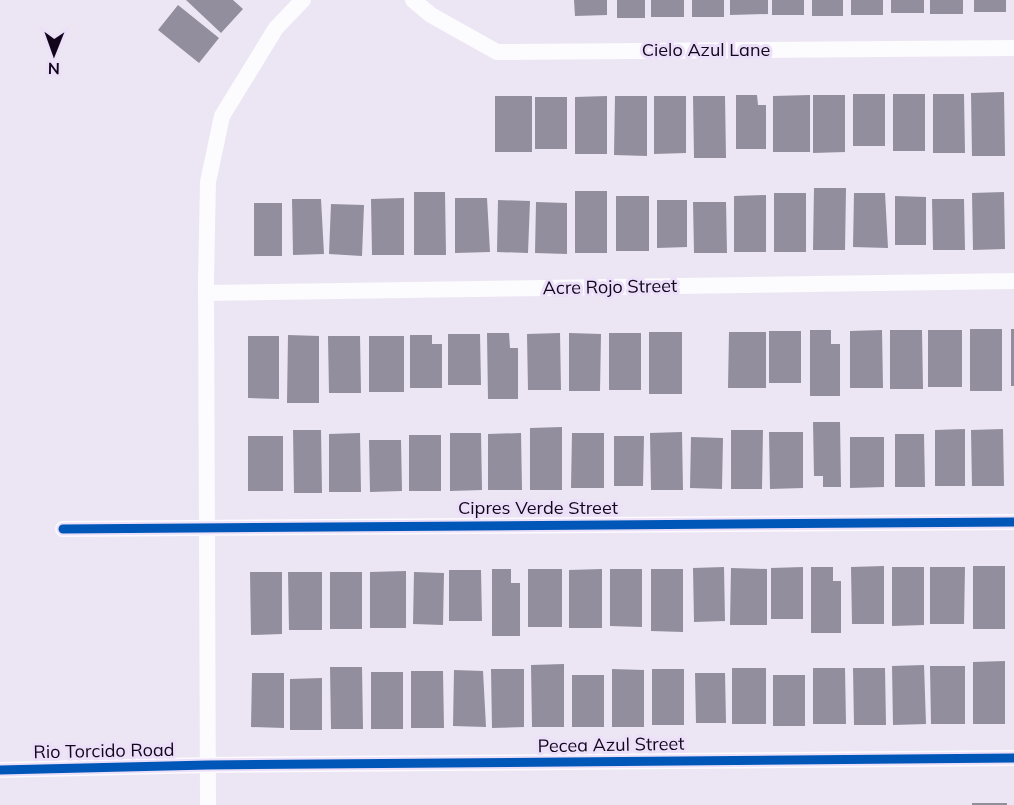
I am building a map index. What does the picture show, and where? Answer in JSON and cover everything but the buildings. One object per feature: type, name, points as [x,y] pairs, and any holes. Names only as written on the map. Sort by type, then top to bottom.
[{"type":"street","points":[[208,805],[206,293],[208,182],[222,116],[276,28],[303,0]]},
{"type":"street","name":"Cielo Azul Lane","points":[[413,0],[430,15],[497,52],[1014,48]]},
{"type":"street","name":"Acre Rojo Street","points":[[206,293],[1014,281]]},
{"type":"street","name":"Cipres Verde Street","points":[[63,529],[1014,522]]},
{"type":"street","name":"Pecea Azul Street","points":[[208,765],[1014,758]]},
{"type":"street","name":"Rio Torcido Road","points":[[0,770],[208,765]]},
{"type":"cycle path","points":[[63,529],[1014,522]]},
{"type":"cycle path","points":[[0,770],[208,765],[1014,758]]}]
